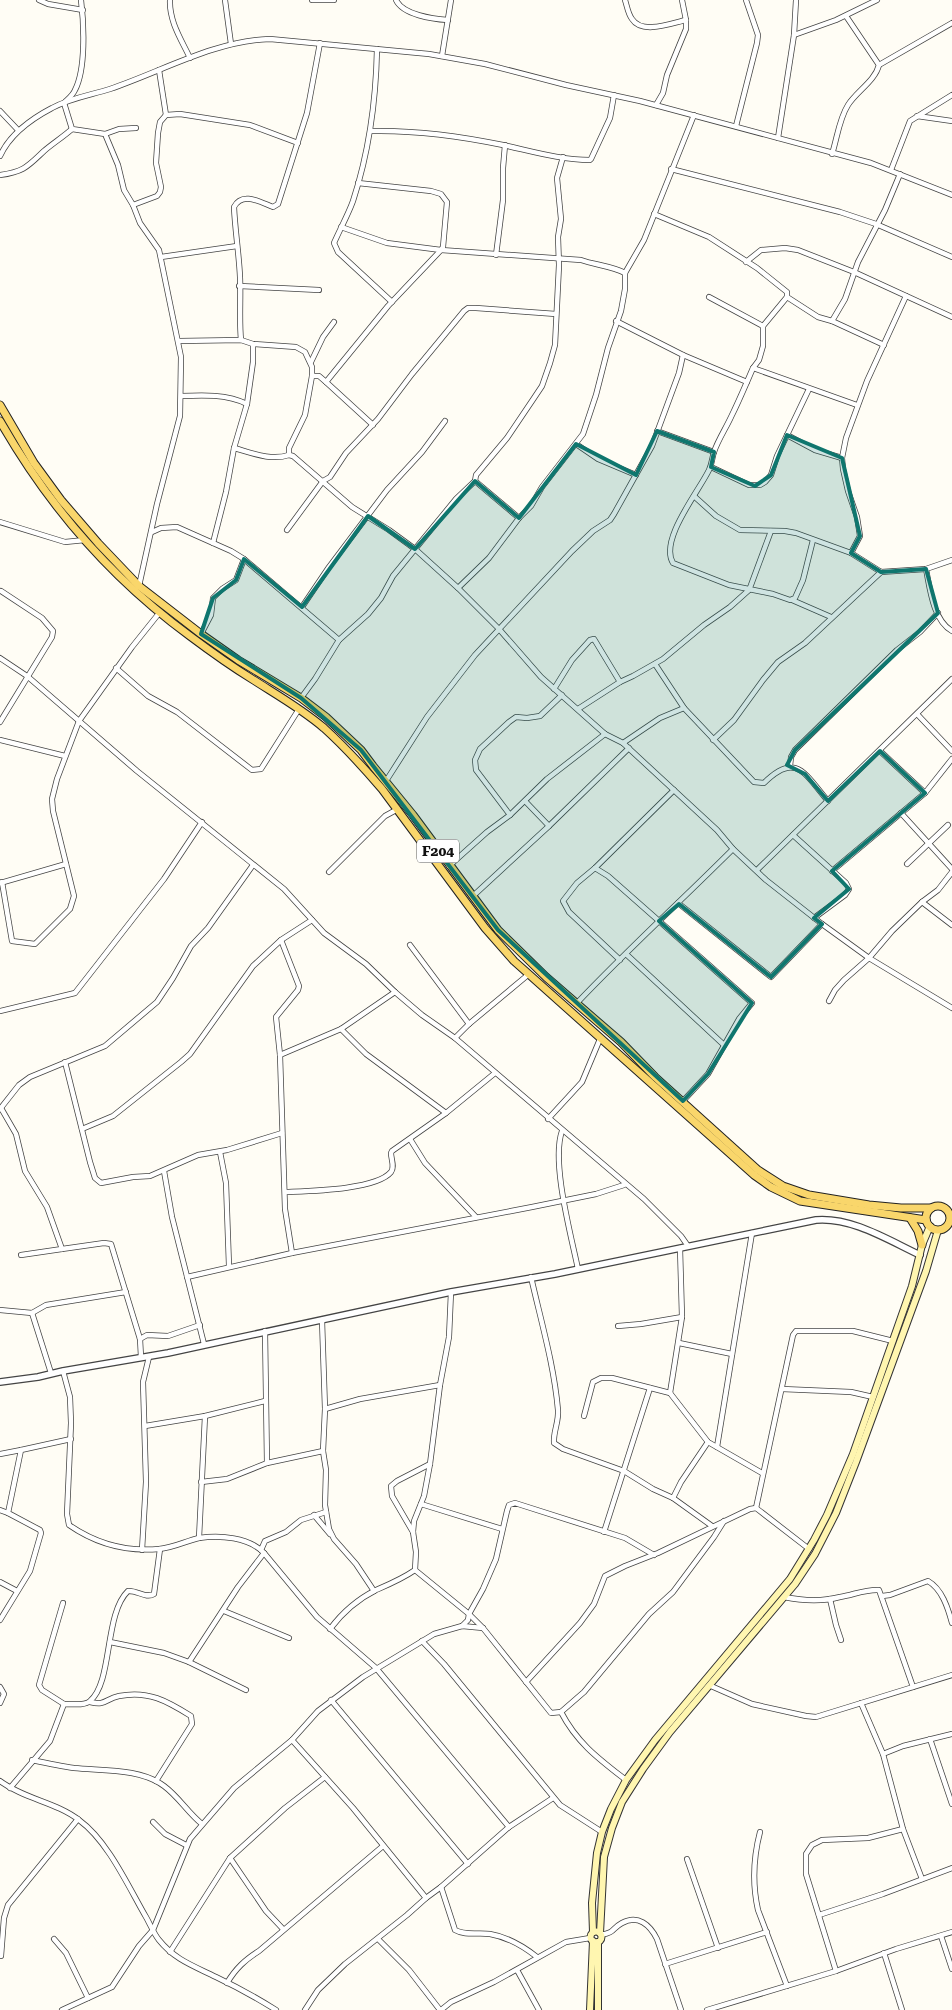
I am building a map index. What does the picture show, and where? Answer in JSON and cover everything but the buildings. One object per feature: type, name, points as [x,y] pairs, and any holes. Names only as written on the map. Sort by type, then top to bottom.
[{"type":"main road","name":"F204","points":[[0,405],[34,463],[61,500],[139,586],[238,660],[301,698],[326,717],[360,750],[386,782],[498,930],[576,1004],[621,1042],[655,1077],[758,1170],[783,1186],[800,1193],[842,1202],[901,1208],[931,1208],[940,1205],[951,1214],[950,1224],[938,1230],[928,1223],[910,1218],[815,1205],[800,1201],[771,1187],[742,1165],[529,974],[485,928],[367,770],[324,729],[299,709],[188,635],[132,588],[85,540],[41,486],[0,421]]},
{"type":"main road","points":[[598,2010],[594,1876],[602,1832],[626,1780],[670,1721],[790,1579],[809,1549],[853,1454],[912,1286],[928,1223],[927,1213],[931,1208]]},
{"type":"main road","points":[[910,1218],[918,1231],[922,1244]]},
{"type":"main road","points":[[590,2010],[602,1870],[617,1813],[632,1786],[658,1748],[784,1597],[815,1554],[836,1513],[926,1271],[938,1230]]},
{"type":"street","points":[[39,0],[48,4],[82,10]]},
{"type":"street","points":[[64,103],[75,92],[79,79],[83,38],[81,0]]},
{"type":"street","points":[[170,0],[169,12],[190,58]]},
{"type":"street","points":[[225,0],[231,44]]},
{"type":"street","points":[[312,0],[334,0]]},
{"type":"street","points":[[396,0],[402,8],[428,18],[448,20]]},
{"type":"street","points":[[442,56],[451,0]]},
{"type":"street","points":[[625,0],[633,21],[640,26],[654,27],[686,20]]},
{"type":"street","points":[[656,105],[663,94],[668,75],[684,35],[686,20],[682,0]]},
{"type":"street","points":[[736,126],[758,35],[746,0]]},
{"type":"street","points":[[778,138],[794,35],[796,0]]},
{"type":"street","points":[[794,35],[818,28],[877,0]]},
{"type":"street","points":[[846,16],[879,65]]},
{"type":"street","points":[[832,154],[844,111],[877,71],[879,65],[952,23]]},
{"type":"street","points":[[0,156],[4,146],[18,130],[52,108],[231,44],[270,39],[442,56],[485,64],[736,126],[891,170],[952,194]]},
{"type":"street","points":[[241,340],[234,207],[236,203],[248,197],[273,207],[278,204],[311,100],[320,43]]},
{"type":"street","points":[[377,49],[371,132],[353,202],[334,243],[338,252],[392,302]]},
{"type":"street","points":[[159,70],[166,115]]},
{"type":"street","points":[[371,132],[400,131],[453,136],[563,157],[592,160],[610,118],[614,95]]},
{"type":"street","points":[[891,170],[910,121],[952,95]]},
{"type":"street","points":[[64,103],[72,129]]},
{"type":"street","points":[[0,111],[18,130]]},
{"type":"street","points":[[133,205],[157,196],[160,192],[161,187],[156,163],[158,133],[160,122],[166,115],[180,114],[250,124],[298,143]]},
{"type":"street","points":[[458,588],[489,558],[519,518],[531,506],[542,487],[576,444],[588,420],[622,305],[625,273],[644,240],[694,115]]},
{"type":"street","points":[[917,116],[952,121]]},
{"type":"street","points":[[72,129],[105,134],[119,129],[136,128]]},
{"type":"street","points":[[0,175],[12,174],[28,167],[72,129]]},
{"type":"street","points":[[105,134],[118,165],[124,190],[133,205],[140,223],[159,250],[181,357],[180,416],[157,504],[139,586]]},
{"type":"street","points":[[496,255],[503,200],[503,168],[506,146]]},
{"type":"street","points":[[301,698],[339,640],[368,614],[381,598],[393,576],[456,499],[475,481],[476,475],[508,438],[542,386],[555,345],[561,219],[557,178],[563,157]]},
{"type":"street","points":[[672,169],[831,209],[876,224],[952,257]]},
{"type":"street","points":[[832,321],[845,299],[854,272],[876,224],[885,210],[900,174]]},
{"type":"street","points":[[326,382],[392,302],[441,250],[447,202],[441,194],[431,191],[358,183]]},
{"type":"street","points":[[654,214],[709,237],[757,268],[787,292],[787,297],[763,326],[763,346],[759,360],[753,368],[714,452],[711,467],[695,497],[687,506],[678,522],[670,550],[670,558],[674,563],[706,577],[748,590],[764,592],[792,600],[831,617]]},
{"type":"street","points":[[341,228],[387,243],[496,255],[581,260],[594,265],[617,269],[625,273]]},
{"type":"street","points":[[161,257],[237,246]]},
{"type":"street","points":[[746,262],[761,250],[786,248],[798,250],[854,272],[952,317]]},
{"type":"street","points":[[239,286],[319,290]]},
{"type":"street","points":[[851,553],[860,536],[857,517],[848,491],[842,458],[846,438],[857,405],[906,296]]},
{"type":"street","points":[[709,297],[763,326]]},
{"type":"street","points":[[787,297],[825,320],[832,321],[884,345]]},
{"type":"street","points":[[287,530],[323,481],[330,477],[346,453],[373,425],[412,374],[468,308],[556,314]]},
{"type":"street","points":[[616,321],[682,355],[747,382]]},
{"type":"street","points":[[311,362],[323,337],[334,322]]},
{"type":"street","points":[[179,341],[241,340],[253,344],[296,347],[305,352],[311,362],[312,376],[305,415],[289,448],[289,455]]},
{"type":"street","points":[[213,543],[234,448],[247,404],[253,362],[253,344]]},
{"type":"street","points":[[386,782],[407,747],[451,684],[475,655],[572,551],[593,531],[610,520],[652,446],[679,373],[682,355]]},
{"type":"street","points":[[753,368],[857,405]]},
{"type":"street","points":[[312,376],[319,376],[373,425]]},
{"type":"street","points":[[711,467],[749,485],[760,485],[766,482],[809,389]]},
{"type":"street","points":[[181,396],[225,397],[247,404]]},
{"type":"street","points":[[302,607],[328,567],[387,490],[422,452],[445,421]]},
{"type":"street","points":[[657,431],[714,452]]},
{"type":"street","points":[[787,436],[815,450],[842,458]]},
{"type":"street","points":[[576,444],[598,459],[636,475]]},
{"type":"street","points":[[234,448],[266,457],[289,455],[300,461],[352,507],[415,549],[500,629],[541,677],[605,734],[629,748],[717,830],[733,849],[766,880],[869,958],[952,1008]]},
{"type":"street","points":[[475,481],[519,518]]},
{"type":"street","points":[[695,497],[716,516],[740,530],[785,530],[851,553],[881,572],[926,569],[952,560]]},
{"type":"street","points":[[0,522],[37,535],[65,542],[85,540]]},
{"type":"street","points":[[152,532],[161,528],[177,527],[244,559],[339,640]]},
{"type":"street","points":[[578,709],[620,682],[655,664],[704,625],[730,608],[748,590],[771,531]]},
{"type":"street","points":[[792,600],[802,580],[813,540]]},
{"type":"street","points":[[201,634],[211,615],[213,598],[222,589],[236,580],[244,559]]},
{"type":"street","points":[[926,569],[935,606],[944,624],[952,631]]},
{"type":"street","points":[[713,740],[734,720],[778,662],[805,643],[881,572]]},
{"type":"street","points":[[0,722],[52,637],[53,631],[42,618],[1,592]]},
{"type":"street","points":[[66,864],[1,883],[12,941],[35,944],[73,904],[74,896],[66,864],[54,821],[52,799],[57,779],[79,721],[116,668],[160,612]]},
{"type":"street","points":[[790,766],[791,757],[795,750],[897,650],[920,632],[938,613]]},
{"type":"street","points":[[554,689],[572,660],[590,640],[594,639],[620,682]]},
{"type":"street","points":[[0,658],[27,676],[284,889],[324,933],[366,964],[394,992],[455,1038],[624,1185],[644,1199],[681,1236],[688,1246]]},
{"type":"street","points":[[655,664],[684,708],[754,782],[758,784],[764,783],[780,769],[790,766],[797,768],[805,774],[828,801]]},
{"type":"street","points":[[116,668],[148,696],[177,712],[252,770],[261,768],[299,709]]},
{"type":"street","points":[[757,870],[952,679]]},
{"type":"street","points":[[510,815],[476,770],[475,760],[480,749],[509,722],[516,717],[540,716],[562,695]]},
{"type":"street","points":[[623,743],[660,718],[684,708]]},
{"type":"street","points":[[917,714],[952,751]]},
{"type":"street","points":[[449,866],[487,832],[510,815],[547,779],[605,734]]},
{"type":"street","points":[[0,740],[65,756]]},
{"type":"street","points":[[473,896],[549,826],[629,748]]},
{"type":"street","points":[[880,751],[925,793]]},
{"type":"street","points":[[832,871],[925,793],[952,759]]},
{"type":"street","points":[[620,960],[569,912],[563,901],[577,883],[595,868],[674,790]]},
{"type":"street","points":[[525,801],[549,826]]},
{"type":"street","points":[[329,872],[385,816],[396,810]]},
{"type":"street","points":[[829,1001],[835,990],[844,980],[869,958],[892,931],[922,902],[938,890],[952,871],[901,813]]},
{"type":"street","points":[[0,1011],[75,992],[164,879],[202,822]]},
{"type":"street","points":[[907,864],[948,825]]},
{"type":"street","points":[[793,835],[846,883],[849,889],[845,895],[814,918]]},
{"type":"street","points":[[576,1004],[733,849]]},
{"type":"street","points":[[62,1249],[47,1207],[25,1171],[16,1134],[1,1108],[19,1085],[44,1070],[105,1046],[157,1002],[191,946],[213,922],[253,865]]},
{"type":"street","points":[[595,868],[608,876],[752,1003],[724,1045],[708,1074],[683,1101]]},
{"type":"street","points":[[922,902],[952,925]]},
{"type":"street","points":[[678,903],[771,977],[822,924]]},
{"type":"street","points":[[82,1130],[113,1116],[190,1054],[253,966],[280,940],[312,920]]},
{"type":"street","points":[[280,940],[299,988],[276,1014],[280,1055],[286,1192],[285,1209],[292,1253]]},
{"type":"street","points":[[410,945],[469,1024]]},
{"type":"street","points":[[626,954],[724,1045]]},
{"type":"street","points":[[455,1038],[529,974]]},
{"type":"street","points":[[280,1055],[315,1042],[341,1029],[394,992]]},
{"type":"street","points":[[341,1029],[366,1054],[446,1113]]},
{"type":"street","points":[[548,1120],[582,1082],[600,1039]]},
{"type":"street","points":[[66,1062],[90,1162],[98,1182],[103,1183],[135,1176],[150,1176],[198,1155],[220,1152],[282,1133]]},
{"type":"street","points":[[286,1192],[318,1191],[380,1180],[393,1168],[391,1153],[446,1113],[494,1073]]},
{"type":"street","points":[[562,1130],[558,1150],[564,1200],[578,1269]]},
{"type":"street","points":[[410,1138],[429,1168],[476,1217]]},
{"type":"street","points":[[220,1152],[226,1183],[229,1266]]},
{"type":"street","points":[[164,1171],[204,1344]]},
{"type":"street","points":[[187,1277],[292,1253],[596,1194],[624,1185]]},
{"type":"street","points":[[0,1382],[30,1379],[51,1373],[149,1357],[451,1292],[829,1219],[856,1226],[920,1255]]},
{"type":"street","points":[[717,1446],[752,1233]]},
{"type":"street","points":[[21,1255],[104,1243],[111,1244],[140,1339],[142,1358]]},
{"type":"street","points":[[670,1393],[682,1317],[680,1248]]},
{"type":"street","points":[[531,1277],[555,1384],[559,1419],[554,1443],[563,1449],[624,1471],[653,1489],[673,1498],[712,1526]]},
{"type":"street","points":[[0,1310],[32,1313],[46,1305],[126,1292]]},
{"type":"street","points":[[415,1570],[414,1521],[421,1504],[430,1464],[440,1385],[449,1337],[451,1292]]},
{"type":"street","points":[[32,1313],[51,1373]]},
{"type":"street","points":[[618,1326],[682,1317]]},
{"type":"street","points":[[322,1320],[325,1409],[323,1451],[326,1470],[326,1512],[329,1528],[334,1539]]},
{"type":"street","points":[[140,1339],[147,1335],[168,1336],[200,1325]]},
{"type":"street","points":[[265,1331],[267,1463]]},
{"type":"street","points":[[756,1508],[793,1335],[796,1331],[853,1331],[893,1341]]},
{"type":"street","points":[[678,1343],[732,1354]]},
{"type":"street","points":[[142,1550],[146,1482],[143,1382],[149,1357]]},
{"type":"street","points":[[63,1371],[70,1397],[71,1440],[67,1514],[69,1525],[102,1542],[119,1547],[142,1550],[160,1549],[199,1538],[216,1537],[243,1540],[254,1544],[262,1551],[309,1608],[330,1629],[354,1647],[376,1668],[509,1827]]},
{"type":"street","points":[[584,1416],[593,1382],[601,1378],[631,1382],[670,1393],[708,1442],[762,1473]]},
{"type":"street","points":[[325,1409],[360,1398],[440,1385]]},
{"type":"street","points":[[604,1532],[650,1388]]},
{"type":"street","points":[[782,1389],[850,1392],[873,1397]]},
{"type":"street","points":[[145,1426],[205,1416],[265,1401]]},
{"type":"street","points":[[199,1538],[205,1416]]},
{"type":"street","points":[[0,1454],[71,1440]]},
{"type":"street","points":[[673,1498],[689,1469],[708,1442]]},
{"type":"street","points":[[8,1512],[21,1450]]},
{"type":"street","points":[[201,1482],[227,1478],[267,1463],[323,1451]]},
{"type":"street","points":[[413,1532],[392,1496],[391,1486],[430,1464]]},
{"type":"street","points":[[462,1626],[468,1620],[469,1614],[496,1559],[509,1505],[515,1503],[625,1538],[654,1555]]},
{"type":"street","points":[[421,1504],[502,1529]]},
{"type":"street","points":[[526,1682],[580,1623],[594,1604],[606,1576],[624,1566],[654,1555],[724,1520],[756,1508],[809,1549]]},
{"type":"street","points":[[0,1510],[8,1512],[40,1530],[42,1533],[30,1570],[0,1620]]},
{"type":"street","points":[[189,1662],[262,1551],[265,1540],[286,1532],[301,1520],[326,1512]]},
{"type":"street","points":[[314,1515],[356,1564],[374,1591]]},
{"type":"street","points":[[415,1570],[469,1614],[483,1628],[551,1713],[561,1712],[584,1692],[649,1614],[673,1592],[714,1537],[724,1520]]},
{"type":"street","points":[[90,1702],[100,1686],[112,1626],[125,1595],[133,1591],[147,1596],[154,1594],[160,1549]]},
{"type":"street","points":[[330,1629],[342,1613],[374,1591],[396,1582],[415,1570]]},
{"type":"street","points":[[882,1596],[890,1595],[928,1581],[937,1588],[950,1609],[952,1623]]},
{"type":"street","points":[[0,1582],[17,1592]]},
{"type":"street","points":[[784,1597],[812,1601],[830,1599],[872,1589],[879,1590],[913,1687]]},
{"type":"street","points":[[830,1599],[841,1640]]},
{"type":"street","points":[[63,1603],[39,1685],[42,1690],[64,1704],[90,1702],[102,1704],[116,1697],[133,1694],[166,1700],[191,1716],[192,1724],[156,1781]]},
{"type":"street","points":[[224,1610],[289,1638]]},
{"type":"street","points":[[62,2010],[112,1987],[139,1946],[153,1930],[186,1845],[234,1788],[292,1740],[318,1711],[376,1668],[422,1640],[434,1634],[462,1626],[483,1628]]},
{"type":"street","points":[[422,1640],[444,1664],[553,1798],[568,1811],[602,1832]]},
{"type":"street","points":[[110,1642],[164,1653],[189,1662],[246,1690]]},
{"type":"street","points":[[711,1686],[752,1704],[816,1717],[952,1675]]},
{"type":"street","points":[[0,1687],[4,1694],[0,1703]]},
{"type":"street","points":[[331,1700],[468,1864]]},
{"type":"street","points":[[860,1703],[883,1754],[903,1829],[922,1879]]},
{"type":"street","points":[[10,1788],[50,1741],[64,1704]]},
{"type":"street","points":[[561,1712],[569,1728],[590,1751],[600,1761],[626,1780]]},
{"type":"street","points":[[883,1754],[952,1734]]},
{"type":"street","points":[[930,1739],[952,1804]]},
{"type":"street","points":[[292,1740],[426,1898]]},
{"type":"street","points":[[32,1760],[71,1767],[133,1773],[156,1781],[176,1797],[188,1812],[202,1824]]},
{"type":"street","points":[[170,1952],[230,1858],[285,1808],[325,1777]]},
{"type":"street","points":[[0,1781],[10,1788],[78,1819],[107,1852],[158,1939],[170,1952],[184,1962],[276,2010]]},
{"type":"street","points":[[305,2010],[318,1990],[345,1964],[441,1887],[509,1827],[553,1798]]},
{"type":"street","points":[[1,1956],[1,1924],[8,1905],[78,1819]]},
{"type":"street","points":[[153,1822],[164,1834],[186,1845]]},
{"type":"street","points":[[836,1971],[806,1874],[806,1854],[812,1845],[822,1840],[868,1838],[903,1829]]},
{"type":"street","points":[[760,1832],[755,1850],[754,1882],[758,1910],[787,1986]]},
{"type":"street","points":[[227,1983],[244,1960],[259,1951],[383,1846]]},
{"type":"street","points":[[230,1858],[266,1911],[283,1929]]},
{"type":"street","points":[[687,1859],[718,1948]]},
{"type":"street","points":[[820,1915],[952,1868]]},
{"type":"street","points":[[441,1887],[455,1930],[460,1933],[489,1934],[506,1938],[537,1957]]},
{"type":"street","points":[[378,1939],[409,1970],[441,2010],[451,2002],[517,1970],[566,1942],[612,1932],[622,1923],[635,1920],[646,1923],[652,1928],[681,2010]]},
{"type":"street","points":[[665,1964],[767,1932]]},
{"type":"street","points":[[707,2010],[836,1971],[884,1953],[952,1932]]},
{"type":"street","points":[[941,1936],[952,1969]]},
{"type":"street","points":[[54,1939],[66,1953],[88,1998]]},
{"type":"street","points":[[884,1953],[902,2010]]},
{"type":"street","points":[[517,1970],[539,2010]]},
{"type":"highlighted area","points":[[657,431],[714,452],[711,467],[755,486],[771,475],[787,435],[842,458],[860,536],[851,553],[881,572],[926,569],[938,613],[795,750],[787,765],[805,774],[828,801],[880,751],[925,793],[832,871],[849,889],[814,918],[822,924],[771,977],[679,904],[659,921],[752,1003],[708,1074],[683,1101],[498,930],[361,750],[301,698],[201,634],[213,598],[236,580],[244,559],[302,607],[368,516],[415,549],[475,481],[519,518],[576,444],[636,475]]}]
